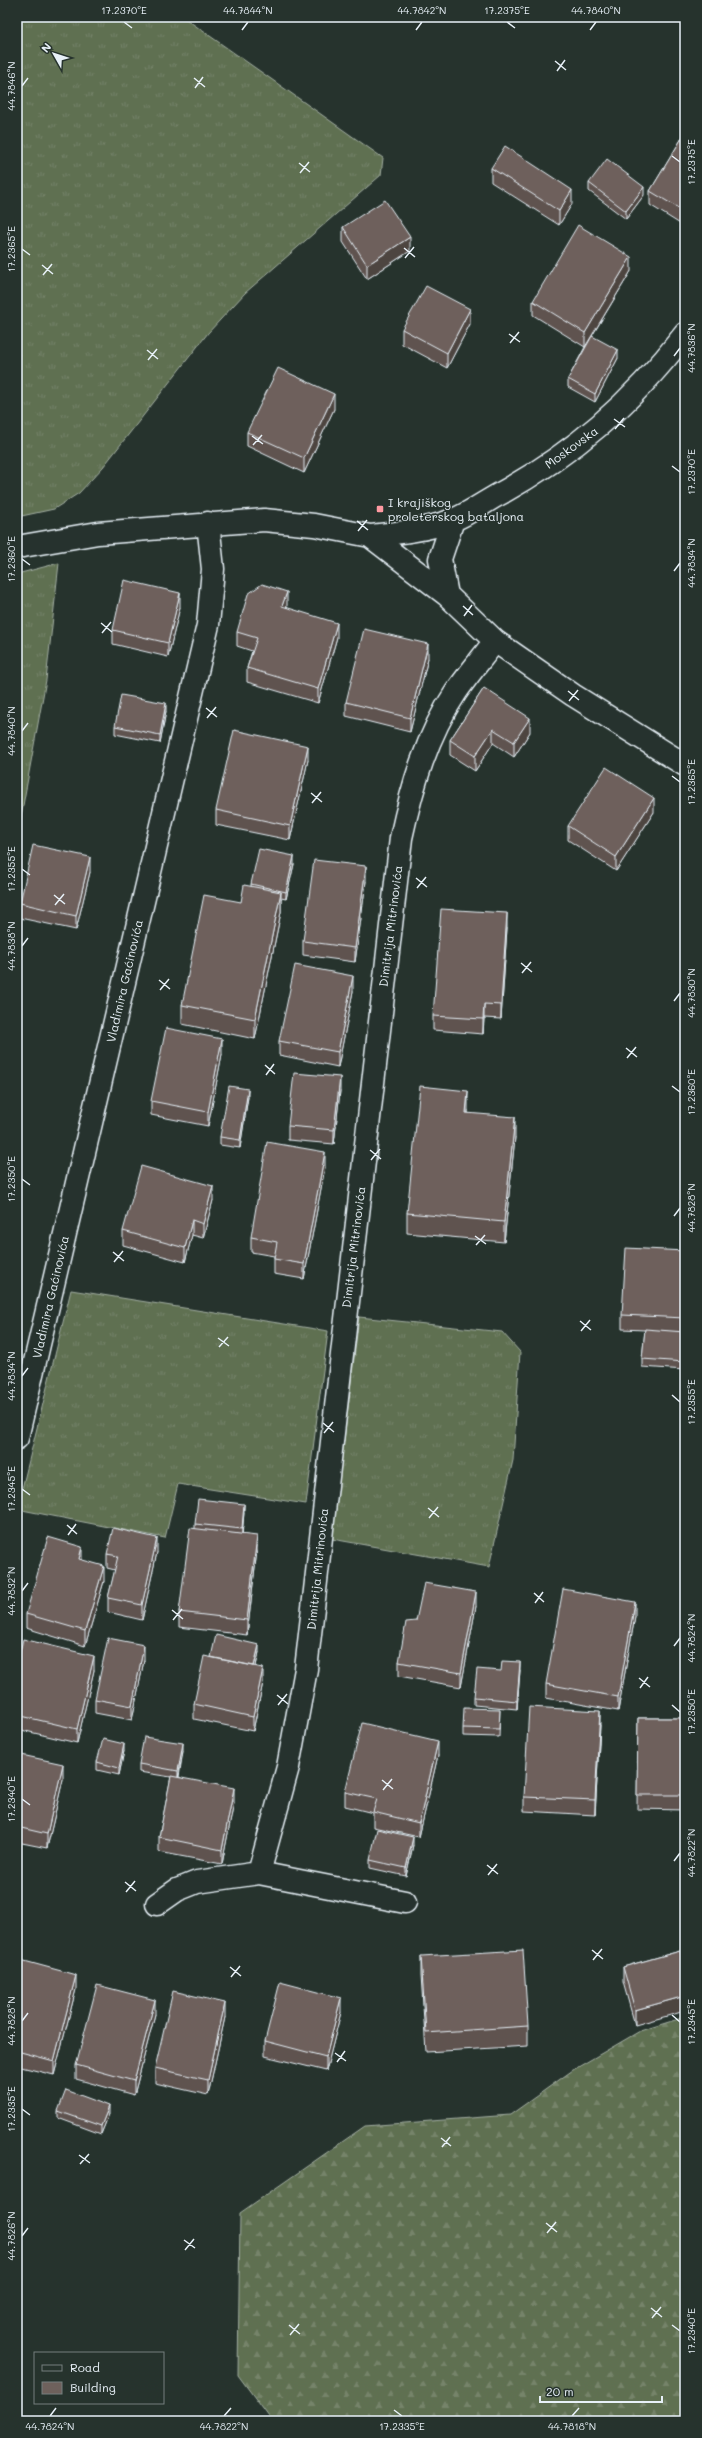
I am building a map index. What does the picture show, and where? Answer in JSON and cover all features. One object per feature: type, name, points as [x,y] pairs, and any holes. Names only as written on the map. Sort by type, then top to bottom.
[{"type":"street","name":"Moskovska","points":[[370,536],[412,531],[453,520],[508,490],[568,452],[615,413],[659,368],[685,334]]},
{"type":"street","points":[[17,547],[98,533],[208,523],[264,520],[314,525],[370,536],[447,595],[495,641],[573,695],[685,765]]},
{"type":"street","points":[[447,595],[440,559],[453,520]]},
{"type":"street","name":"Vladimira Gaćinovića","points":[[17,1438],[208,625],[213,568],[208,523]]},
{"type":"street","name":"Dimitrija Mitrinovića","points":[[259,1873],[288,1767],[306,1669],[400,838],[411,793],[431,737],[456,693],[495,641]]},
{"type":"street","points":[[158,1904],[177,1890],[197,1882],[259,1873],[405,1902]]},
{"type":"green space","points":[[17,17],[183,17],[383,158],[381,175],[245,293],[208,333],[103,467],[79,493],[54,509],[17,517]]},
{"type":"green space","points":[[59,563],[46,680],[17,838],[17,574]]},
{"type":"green space","points":[[71,1290],[328,1331],[306,1504],[178,1484],[165,1538],[17,1509]]},
{"type":"green space","points":[[359,1317],[502,1332],[520,1352],[513,1460],[489,1567],[332,1539]]},
{"type":"green space","points":[[685,2017],[685,2421],[272,2421],[238,2375],[240,2213],[365,2126],[510,2115],[573,2070],[640,2031]]},
{"type":"building","points":[[685,133],[685,212],[650,191]]},
{"type":"building","points":[[505,146],[572,190],[559,211],[491,168]]},
{"type":"building","points":[[607,159],[644,187],[626,211],[589,183]]},
{"type":"building","points":[[385,200],[410,237],[367,265],[343,227]]},
{"type":"building","points":[[578,225],[631,257],[585,333],[533,301]]},
{"type":"building","points":[[426,286],[470,309],[447,353],[402,329]]},
{"type":"building","points":[[592,336],[618,350],[595,394],[568,379]]},
{"type":"building","points":[[278,368],[334,394],[304,458],[247,432]]},
{"type":"building","points":[[124,580],[180,593],[168,643],[113,630]]},
{"type":"building","points":[[262,584],[287,592],[282,606],[337,623],[318,689],[247,668],[257,638],[237,632],[248,594]]},
{"type":"building","points":[[364,629],[428,644],[410,718],[346,702]]},
{"type":"building","points":[[484,688],[530,718],[514,742],[493,729],[475,756],[450,740]]},
{"type":"building","points":[[121,695],[166,703],[160,735],[115,726]]},
{"type":"building","points":[[234,730],[308,746],[290,826],[216,810]]},
{"type":"building","points":[[606,767],[654,798],[616,857],[568,826]]},
{"type":"building","points":[[33,845],[90,857],[76,916],[20,903]]},
{"type":"building","points":[[259,849],[294,856],[286,892],[251,884]]},
{"type":"building","points":[[314,860],[366,866],[355,948],[303,941]]},
{"type":"building","points":[[244,885],[281,892],[255,1019],[182,1005],[204,895],[241,902]]},
{"type":"building","points":[[441,909],[507,913],[501,1005],[484,1004],[483,1019],[433,1016]]},
{"type":"building","points":[[295,965],[353,976],[338,1052],[279,1041]]},
{"type":"building","points":[[166,1028],[222,1039],[208,1112],[151,1101]]},
{"type":"building","points":[[294,1073],[340,1077],[334,1130],[288,1126]]},
{"type":"building","points":[[229,1086],[248,1089],[240,1140],[220,1137]]},
{"type":"building","points":[[420,1086],[468,1091],[466,1113],[515,1117],[504,1222],[407,1213]]},
{"type":"building","points":[[267,1142],[325,1152],[304,1264],[274,1259],[277,1242],[251,1237]]},
{"type":"building","points":[[141,1166],[213,1186],[203,1224],[192,1220],[185,1248],[123,1231]]},
{"type":"building","points":[[626,1248],[685,1251],[685,1318],[622,1315]]},
{"type":"building","points":[[645,1329],[685,1332],[685,1362],[642,1359]]},
{"type":"building","points":[[198,1499],[244,1504],[242,1529],[195,1524]]},
{"type":"building","points":[[113,1528],[157,1538],[142,1605],[108,1598],[118,1556],[107,1554]]},
{"type":"building","points":[[190,1528],[257,1536],[247,1620],[179,1612]]},
{"type":"building","points":[[48,1537],[82,1547],[79,1559],[104,1566],[85,1631],[26,1614]]},
{"type":"building","points":[[424,1583],[476,1592],[461,1673],[399,1662],[406,1622],[416,1621]]},
{"type":"building","points":[[563,1589],[635,1602],[618,1697],[546,1684]]},
{"type":"building","points":[[216,1635],[259,1645],[254,1666],[211,1657]]},
{"type":"building","points":[[108,1638],[144,1645],[132,1706],[95,1699]]},
{"type":"building","points":[[23,1639],[94,1656],[77,1729],[17,1715],[17,1665]]},
{"type":"building","points":[[204,1656],[263,1668],[253,1717],[194,1704]]},
{"type":"building","points":[[502,1661],[520,1662],[517,1701],[474,1697],[477,1669],[501,1671]]},
{"type":"building","points":[[529,1707],[600,1711],[595,1800],[524,1797]]},
{"type":"building","points":[[464,1708],[500,1709],[499,1729],[463,1728]]},
{"type":"building","points":[[638,1718],[685,1718],[685,1795],[637,1795]]},
{"type":"building","points":[[362,1723],[438,1741],[419,1823],[373,1812],[377,1799],[345,1792]]},
{"type":"building","points":[[144,1737],[183,1743],[178,1771],[139,1764]]},
{"type":"building","points":[[103,1739],[124,1744],[119,1768],[97,1762]]},
{"type":"building","points":[[17,1754],[63,1764],[47,1834],[17,1827]]},
{"type":"building","points":[[171,1776],[234,1788],[222,1850],[159,1837]]},
{"type":"building","points":[[377,1829],[413,1837],[406,1868],[370,1860]]},
{"type":"building","points":[[523,1950],[528,2026],[426,2033],[421,1956]]},
{"type":"building","points":[[680,1951],[685,1968],[685,1996],[635,2010],[623,1967]]},
{"type":"building","points":[[17,1959],[76,1975],[54,2061],[17,2051]]},
{"type":"building","points":[[280,1982],[341,1998],[326,2057],[265,2041]]},
{"type":"building","points":[[97,1985],[155,2000],[134,2081],[76,2065]]},
{"type":"building","points":[[173,1991],[225,2003],[208,2080],[155,2068]]},
{"type":"building","points":[[66,2090],[109,2106],[101,2126],[58,2111]]},
{"type":"place","name":"I krajiškog proleterskog bataljona","points":[[380,509]]}]
